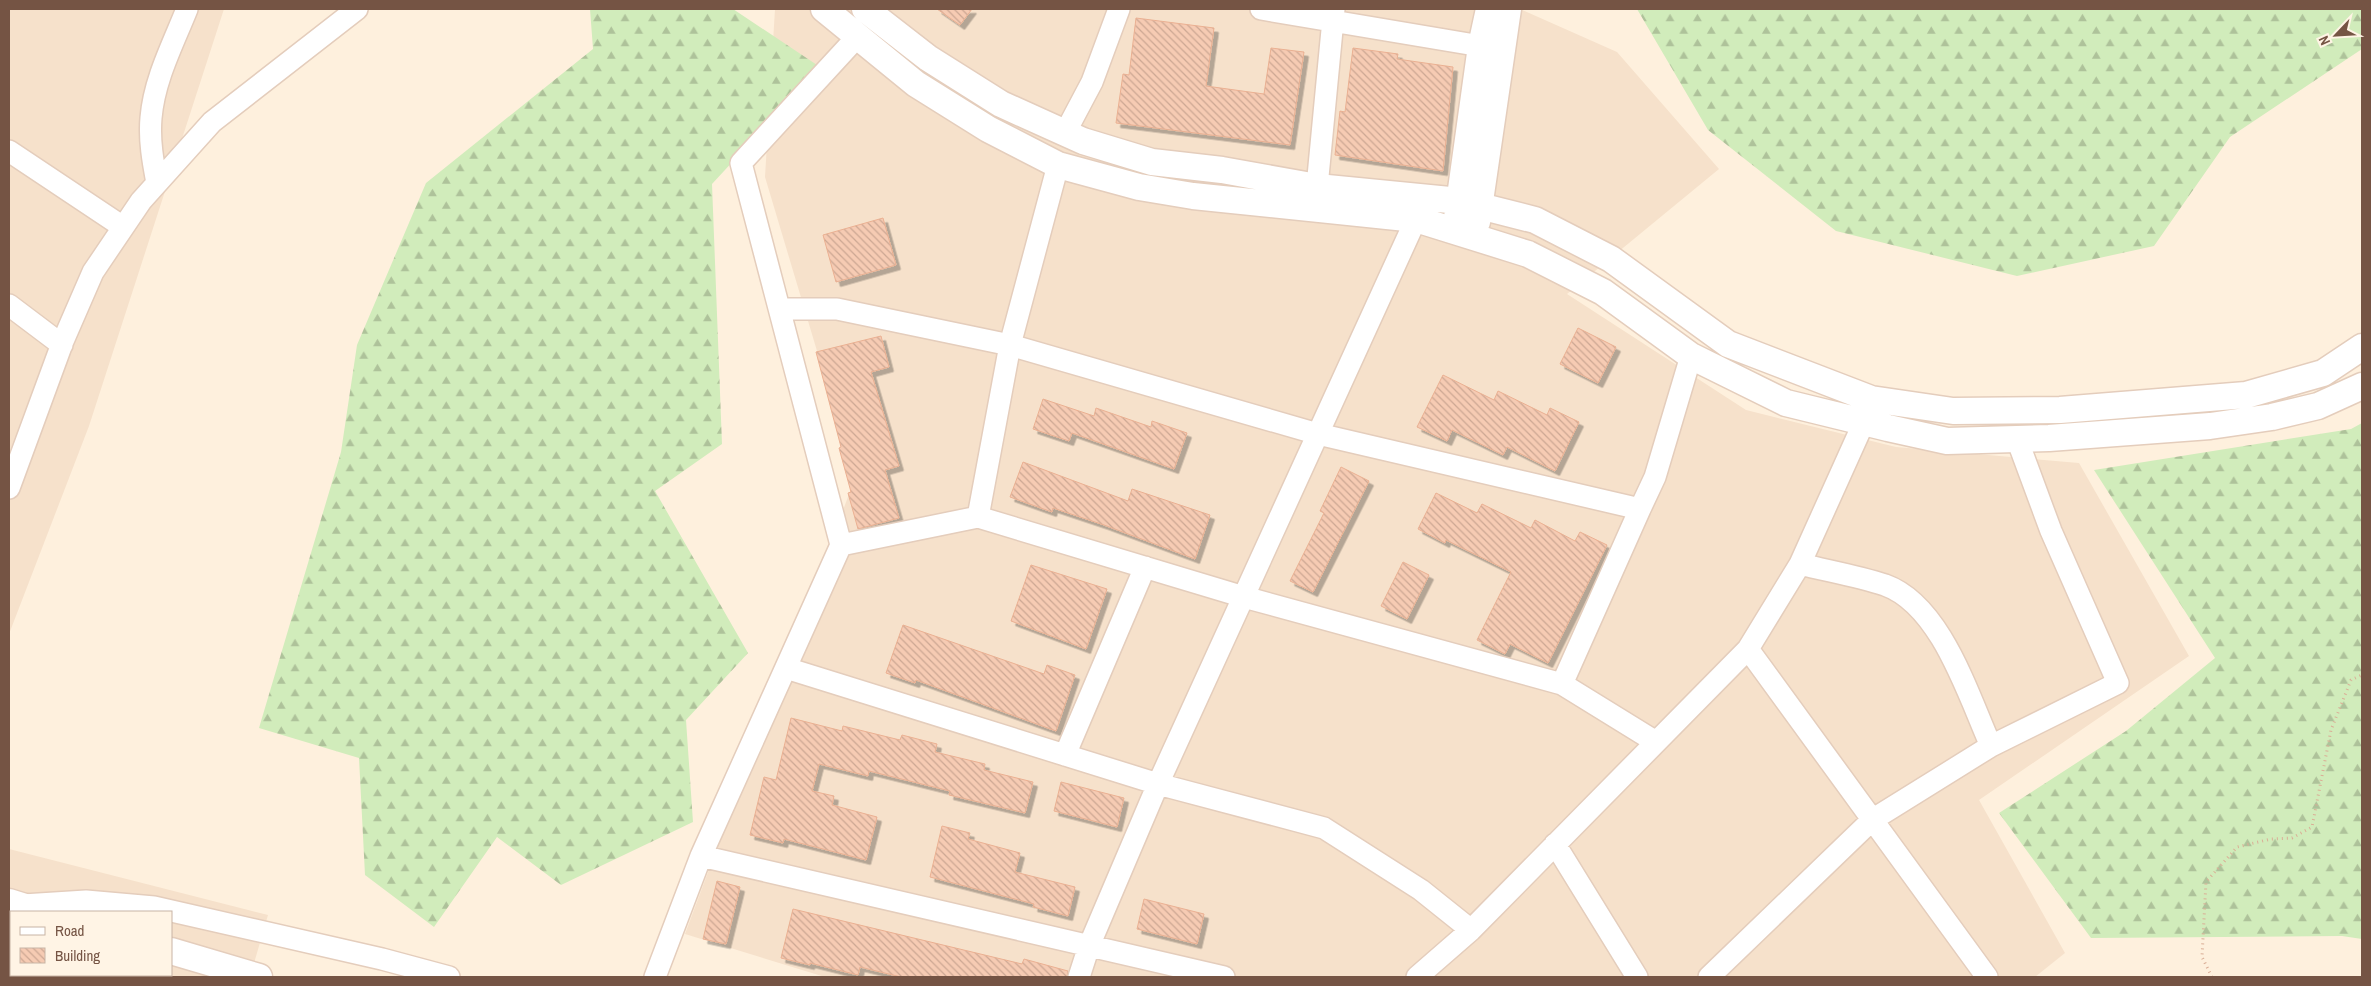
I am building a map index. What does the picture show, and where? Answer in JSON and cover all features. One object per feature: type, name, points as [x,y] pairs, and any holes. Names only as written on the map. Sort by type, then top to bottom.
[{"type":"street","points":[[157,183],[152,157],[151,118],[159,80],[187,9]]},
{"type":"street","points":[[9,488],[14,456],[92,272],[141,201],[212,122],[357,9]]},
{"type":"street","points":[[824,9],[916,84],[988,129],[1058,165],[1139,187],[1193,196],[1416,219],[1528,254],[1603,292],[1691,356],[1786,403],[1947,440],[2017,439],[2210,426],[2272,417],[2318,406],[2362,386]]},
{"type":"street","points":[[865,9],[936,64],[1001,104],[1083,141],[1152,162],[1222,170],[1317,187],[1470,203],[1535,220],[1611,259],[1728,344],[1871,399],[1953,411],[2050,410],[2246,395],[2323,373],[2362,347]]},
{"type":"street","points":[[1065,133],[1092,82],[1119,9]]},
{"type":"street","points":[[1261,9],[1332,15],[1481,46]]},
{"type":"street","points":[[1470,203],[1481,46],[1489,9]]},
{"type":"street","points":[[1465,234],[1508,9]]},
{"type":"street","points":[[1317,187],[1332,15]]},
{"type":"street","points":[[655,977],[701,856],[841,545],[742,163],[858,36]]},
{"type":"street","points":[[9,151],[123,227]]},
{"type":"street","points":[[978,516],[1010,346],[1058,165]]},
{"type":"street","points":[[1080,977],[1089,946],[1158,784],[1416,219]]},
{"type":"street","points":[[9,305],[62,345]]},
{"type":"street","points":[[780,309],[837,309],[1010,346],[1318,434],[1640,509]]},
{"type":"street","points":[[1562,684],[1655,477],[1691,356]]},
{"type":"street","points":[[1417,977],[1471,930],[1748,649],[1800,564],[1864,422]]},
{"type":"street","points":[[1709,977],[1872,820],[1991,746],[2118,683],[2050,531],[2017,439]]},
{"type":"street","points":[[841,545],[978,516],[1244,597],[1562,684],[1656,742]]},
{"type":"street","points":[[1800,564],[1885,586],[1909,599],[1920,608],[1930,618],[1944,642],[1991,746]]},
{"type":"street","points":[[1065,755],[1145,567]]},
{"type":"street","points":[[1748,649],[1987,977]]},
{"type":"street","points":[[786,668],[1158,784],[1324,828],[1421,890],[1471,930]]},
{"type":"street","points":[[1555,844],[1636,977]]},
{"type":"street","points":[[701,856],[1224,977]]},
{"type":"street","points":[[12,903],[86,901],[154,907],[172,911]]},
{"type":"street","points":[[12,903],[38,911]]},
{"type":"street","points":[[172,911],[382,959],[449,977]]},
{"type":"street","points":[[172,951],[259,977]]},
{"type":"path","points":[[2212,977],[2202,957],[2206,882],[2237,847],[2272,839],[2292,838],[2312,827],[2331,730],[2351,680],[2362,676]]},
{"type":"shaded area","points":[[9,9],[224,9],[89,426],[9,634]]},
{"type":"shaded area","points":[[775,9],[1520,9],[1617,52],[1719,169],[1567,294],[1746,410],[1896,447],[2079,463],[2189,656],[1979,800],[2065,953],[2035,977],[825,977],[685,934],[855,478],[765,177]]},
{"type":"shaded area","points":[[9,849],[268,915],[250,977],[9,977]]},
{"type":"green space","points":[[590,9],[733,9],[820,67],[712,184],[722,444],[655,491],[748,653],[686,720],[693,822],[561,885],[497,837],[434,927],[365,875],[359,758],[259,728],[341,452],[357,345],[426,183],[593,49]]},
{"type":"green space","points":[[1637,9],[2362,9],[2362,49],[2230,137],[2154,246],[2017,276],[1836,231],[1708,130]]},
{"type":"green space","points":[[2362,423],[2362,939],[2342,936],[2091,938],[1999,813],[2126,731],[2215,658],[2094,470],[2351,429]]},
{"type":"building","points":[[937,9],[972,9],[960,25]]},
{"type":"building","points":[[1136,18],[1214,28],[1206,86],[1264,94],[1271,48],[1304,52],[1290,145],[1116,123],[1123,74],[1129,75]]},
{"type":"building","points":[[1353,48],[1398,54],[1397,59],[1453,67],[1443,171],[1335,155],[1340,111],[1345,112]]},
{"type":"building","points":[[883,218],[896,265],[836,282],[823,235]]},
{"type":"building","points":[[1578,328],[1616,347],[1598,383],[1560,364]]},
{"type":"building","points":[[881,336],[889,367],[871,372],[899,466],[885,470],[899,518],[858,529],[848,493],[851,492],[839,448],[841,447],[816,352]]},
{"type":"building","points":[[1443,375],[1494,400],[1498,391],[1547,415],[1550,408],[1579,422],[1555,471],[1507,447],[1503,455],[1452,430],[1447,441],[1417,427]]},
{"type":"building","points":[[1043,399],[1094,416],[1096,408],[1151,427],[1152,421],[1187,433],[1174,469],[1072,433],[1069,441],[1033,429]]},
{"type":"building","points":[[1023,462],[1128,501],[1132,489],[1210,515],[1195,559],[1104,525],[1053,508],[1052,512],[1010,497]]},
{"type":"building","points":[[1341,467],[1369,481],[1313,592],[1290,581],[1324,513],[1320,511]]},
{"type":"building","points":[[1436,493],[1477,513],[1482,504],[1531,528],[1535,520],[1575,541],[1580,532],[1607,545],[1548,663],[1510,644],[1505,654],[1477,640],[1511,572],[1446,540],[1445,543],[1418,529]]},
{"type":"building","points":[[1403,562],[1429,575],[1407,619],[1381,606]]},
{"type":"building","points":[[1031,565],[1107,589],[1086,649],[1011,621]]},
{"type":"building","points":[[903,625],[1044,674],[1047,665],[1075,675],[1056,731],[916,680],[915,683],[886,673]]},
{"type":"building","points":[[791,718],[842,731],[843,726],[900,740],[902,735],[937,744],[935,752],[985,764],[984,770],[1033,782],[1025,813],[949,795],[950,791],[869,771],[868,776],[819,764],[812,791],[834,796],[832,805],[877,817],[866,860],[784,839],[783,843],[750,835],[764,777],[776,780]]},
{"type":"building","points":[[1061,782],[1124,798],[1117,827],[1054,811]]},
{"type":"building","points":[[942,826],[970,833],[968,839],[1020,853],[1015,872],[1075,887],[1068,916],[1033,907],[1034,904],[930,877]]},
{"type":"building","points":[[717,881],[740,887],[726,944],[703,939]]},
{"type":"building","points":[[1144,899],[1204,914],[1197,944],[1137,929]]},
{"type":"building","points":[[793,909],[1022,964],[1024,959],[1068,971],[1067,977],[901,977],[860,967],[858,975],[781,958]]}]
